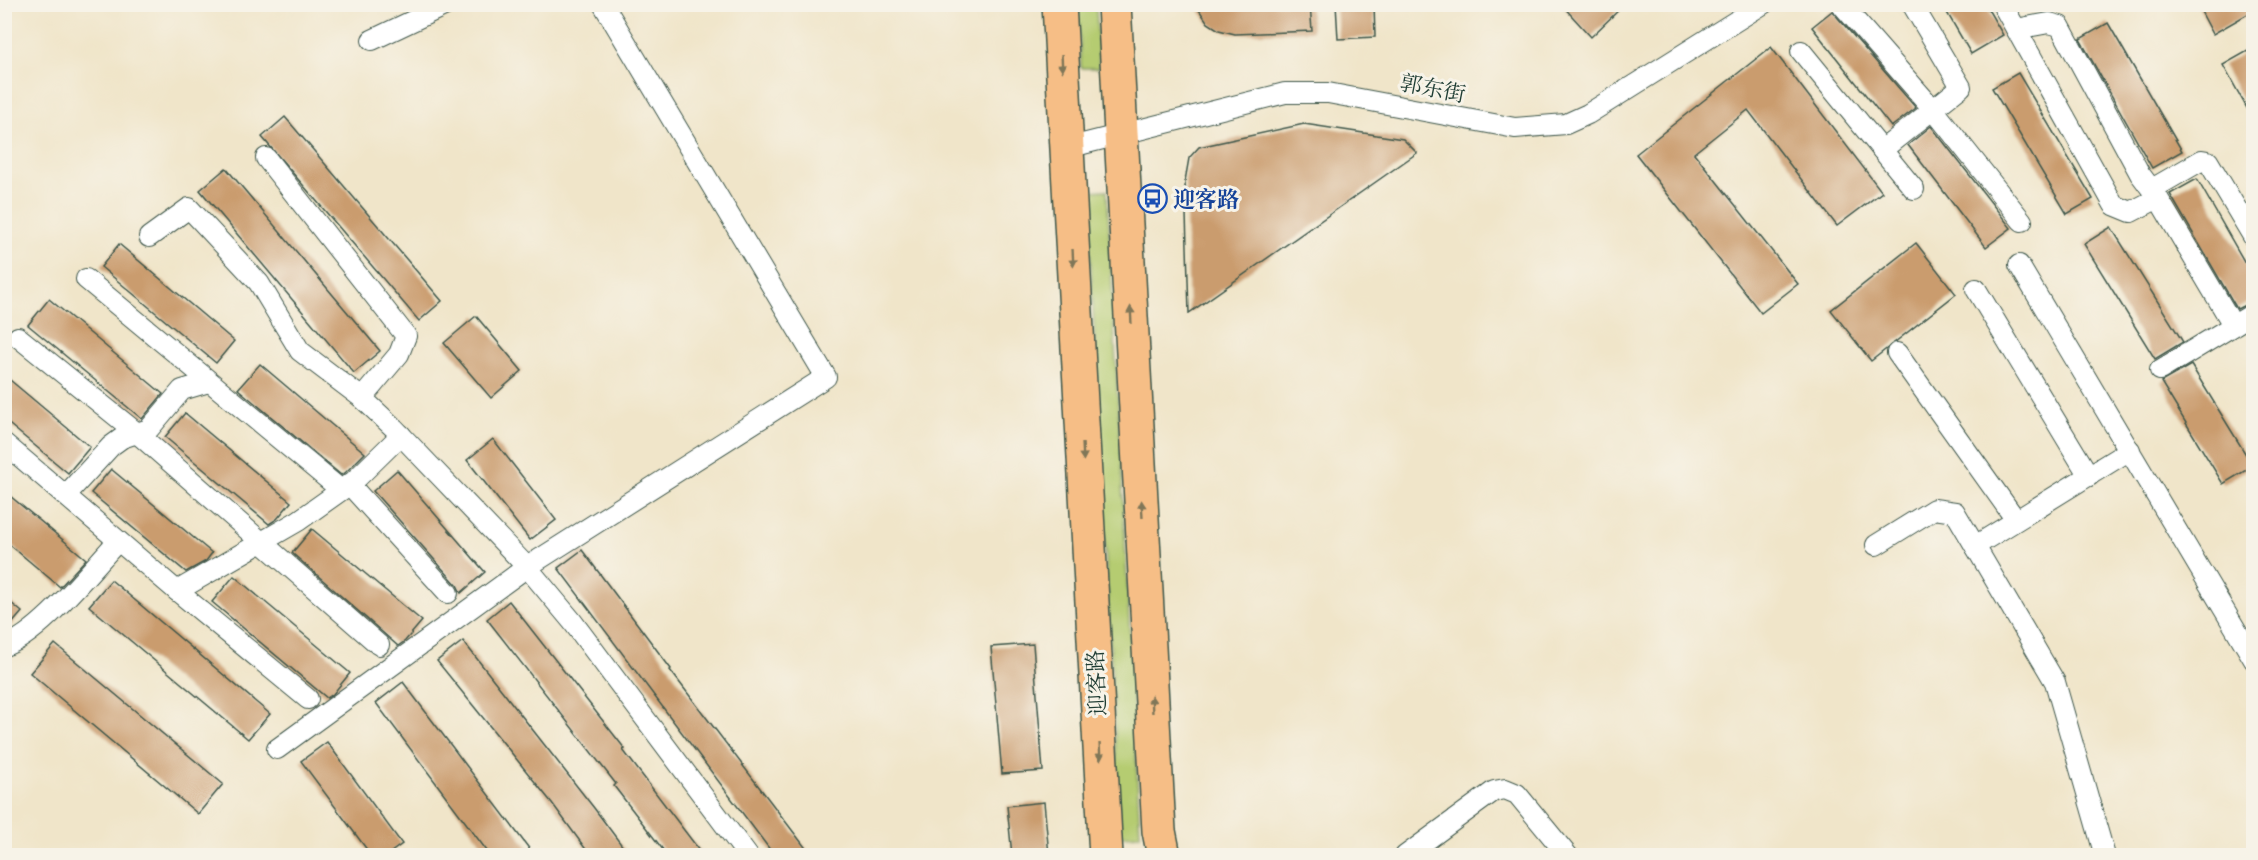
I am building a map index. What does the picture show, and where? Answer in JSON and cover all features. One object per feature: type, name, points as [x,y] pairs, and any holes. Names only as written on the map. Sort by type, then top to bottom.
[{"type":"highway","name":"迎客路","points":[[1059,4],[1106,855]]},
{"type":"highway","points":[[1114,4],[1158,804],[1164,855]]},
{"type":"street","points":[[372,40],[448,4]]},
{"type":"street","points":[[277,749],[527,567],[826,377],[603,4]]},
{"type":"street","name":"郭东街","points":[[1067,148],[1285,93],[1328,93],[1515,128],[1566,124],[1587,114],[1763,4]]},
{"type":"street","points":[[1882,150],[1961,87],[1912,4]]},
{"type":"street","points":[[2002,4],[2114,206],[2131,212],[2202,160],[2208,161],[2253,238]]},
{"type":"street","points":[[1842,5],[1933,109],[2022,221]]},
{"type":"street","points":[[2016,29],[2049,23],[2060,26],[2140,174],[2155,194],[2233,324]]},
{"type":"street","points":[[1801,51],[1914,189]]},
{"type":"street","points":[[266,159],[406,336],[399,354],[362,398]]},
{"type":"street","points":[[148,237],[189,208],[259,283],[300,351],[362,398],[401,435],[527,567],[572,621],[747,855]]},
{"type":"street","points":[[2019,265],[2253,660]]},
{"type":"street","points":[[86,279],[209,382],[345,487],[448,593]]},
{"type":"street","points":[[1976,289],[2089,476]]},
{"type":"street","points":[[2160,370],[2253,312]]},
{"type":"street","points":[[18,337],[137,433],[379,645]]},
{"type":"street","points":[[1897,353],[2016,520]]},
{"type":"street","points":[[66,495],[111,446],[122,438],[149,429],[182,390],[209,382]]},
{"type":"street","points":[[177,591],[298,521],[345,487],[401,435]]},
{"type":"street","points":[[4,443],[308,699]]},
{"type":"street","points":[[1975,546],[2130,450]]},
{"type":"street","points":[[1876,545],[1934,509],[1955,512],[2055,682],[2105,855]]},
{"type":"street","points":[[4,646],[16,642],[36,627],[118,541]]},
{"type":"street","points":[[1406,855],[1494,791],[1505,789],[1517,794],[1568,855]]},
{"type":"green space","points":[[1078,5],[1096,5],[1099,68],[1081,68]]},
{"type":"green space","points":[[1107,190],[1140,835],[1120,836],[1087,191]]},
{"type":"building","points":[[1195,4],[1310,4],[1312,31],[1235,34],[1219,30],[1208,23]]},
{"type":"building","points":[[1336,4],[1374,4],[1375,37],[1338,39]]},
{"type":"building","points":[[1561,4],[1625,4],[1591,37]]},
{"type":"building","points":[[1942,4],[1985,4],[2003,35],[1971,54]]},
{"type":"building","points":[[2197,4],[2253,4],[2253,11],[2213,34]]},
{"type":"building","points":[[1832,11],[1916,108],[1891,127],[1812,27]]},
{"type":"building","points":[[2108,23],[2182,151],[2152,168],[2080,39]]},
{"type":"building","points":[[1771,47],[1882,192],[1837,226],[1748,110],[1694,153],[1798,284],[1761,313],[1636,154]]},
{"type":"building","points":[[2253,48],[2253,119],[2223,65]]},
{"type":"building","points":[[2018,73],[2093,199],[2067,214],[1992,88]]},
{"type":"building","points":[[285,117],[442,301],[419,321],[262,137]]},
{"type":"building","points":[[1304,124],[1403,139],[1417,153],[1189,313],[1185,181],[1189,158],[1199,147]]},
{"type":"building","points":[[1931,126],[2011,228],[1986,247],[1908,145]]},
{"type":"building","points":[[226,168],[380,351],[354,373],[200,190]]},
{"type":"building","points":[[2197,179],[2253,277],[2253,301],[2237,309],[2170,194]]},
{"type":"building","points":[[2111,227],[2183,342],[2155,359],[2084,244]]},
{"type":"building","points":[[1916,243],[1956,294],[1871,361],[1831,310]]},
{"type":"building","points":[[119,244],[234,341],[216,363],[101,267]]},
{"type":"building","points":[[49,299],[163,394],[142,419],[28,325]]},
{"type":"building","points":[[476,316],[522,371],[491,398],[444,343]]},
{"type":"building","points":[[260,364],[365,453],[345,473],[341,475],[238,389]]},
{"type":"building","points":[[2191,365],[2253,466],[2223,484],[2161,382]]},
{"type":"building","points":[[4,375],[90,447],[68,473],[4,420]]},
{"type":"building","points":[[185,413],[291,502],[277,519],[269,524],[165,437]]},
{"type":"building","points":[[493,439],[556,520],[530,540],[467,460]]},
{"type":"building","points":[[111,469],[212,553],[206,561],[186,572],[91,493]]},
{"type":"building","points":[[397,470],[485,572],[461,593],[457,585],[373,491]]},
{"type":"building","points":[[4,491],[86,559],[60,587],[4,540]]},
{"type":"building","points":[[312,529],[422,621],[405,641],[398,646],[292,553]]},
{"type":"building","points":[[582,550],[811,855],[774,855],[558,568]]},
{"type":"building","points":[[234,576],[350,673],[333,694],[327,698],[212,602]]},
{"type":"building","points":[[111,580],[270,714],[248,739],[89,606]]},
{"type":"building","points":[[4,597],[22,612],[4,633]]},
{"type":"building","points":[[509,601],[625,749],[623,750],[703,855],[667,855],[614,786],[616,784],[487,619]]},
{"type":"building","points":[[463,641],[629,855],[590,855],[552,803],[437,661]]},
{"type":"building","points":[[55,644],[223,784],[198,814],[30,673]]},
{"type":"building","points":[[1033,644],[1043,771],[1002,774],[991,647]]},
{"type":"building","points":[[403,682],[534,855],[490,855],[376,703]]},
{"type":"building","points":[[327,742],[402,844],[387,855],[371,855],[301,761]]},
{"type":"building","points":[[1044,802],[1049,855],[1012,855],[1007,806]]},
{"type":"place","name":"迎客路","points":[[1152,199]]}]
